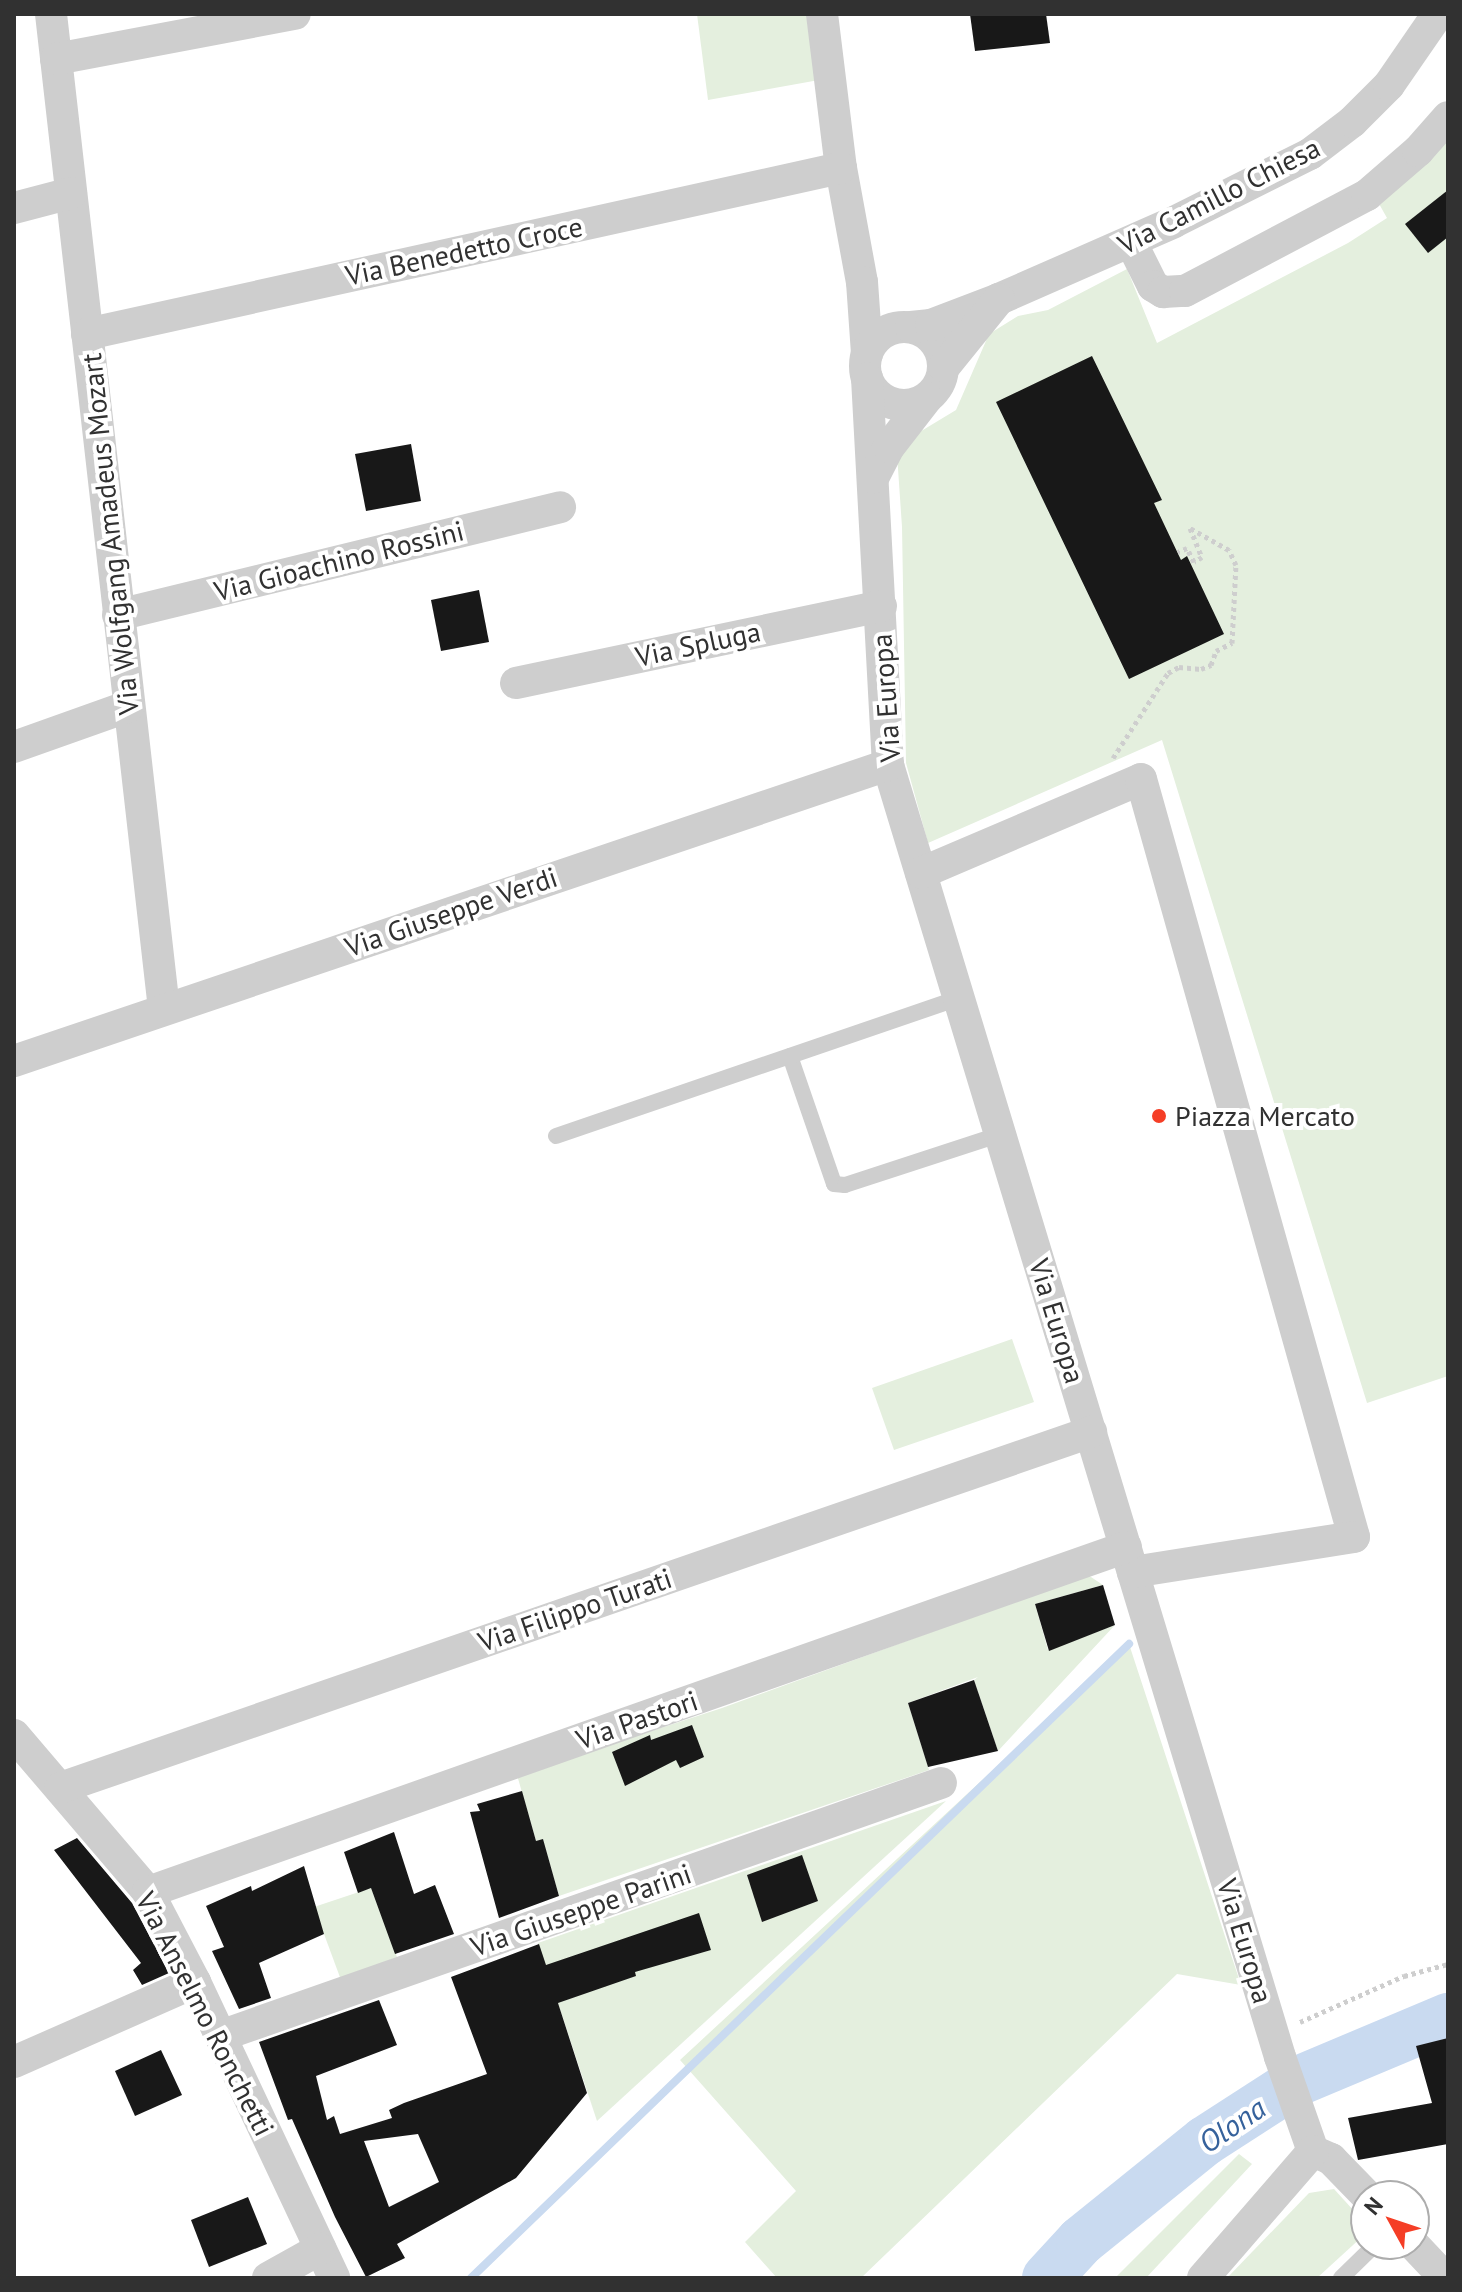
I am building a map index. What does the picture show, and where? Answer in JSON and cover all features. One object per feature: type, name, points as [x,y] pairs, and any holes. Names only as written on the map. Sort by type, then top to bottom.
[{"type":"street","name":"Via Wolfgang Amadeus Mozart","points":[[51,14],[164,1009]]},
{"type":"street","points":[[56,59],[295,14]]},
{"type":"street","name":"Via Europa","points":[[822,14],[841,168],[862,282],[888,765],[1277,2046],[1313,2151]]},
{"type":"street","name":"Via Camillo Chiesa","points":[[906,327],[931,325],[999,299],[1131,242],[1287,168],[1331,139],[1389,85],[1438,14]]},
{"type":"street","points":[[1131,242],[1153,286],[1163,292],[1185,291],[1367,195],[1418,151],[1448,117]]},
{"type":"street","name":"Via Benedetto Croce","points":[[87,334],[841,168]]},
{"type":"street","points":[[14,208],[71,193]]},
{"type":"street","points":[[862,282],[906,327]]},
{"type":"street","name":"Via Camillo Chiesa","points":[[944,367],[999,299]]},
{"type":"street","points":[[873,478],[889,447],[942,379],[944,367],[937,344],[921,331],[906,327],[881,334],[867,366],[881,398],[892,404],[916,404],[927,398]]},
{"type":"street","name":"Via Gioachino Rossini","points":[[118,615],[560,507]]},
{"type":"street","name":"Via Spluga","points":[[516,683],[881,606]]},
{"type":"street","points":[[14,747],[129,706]]},
{"type":"street","name":"Via Giuseppe Verdi","points":[[14,1061],[888,765]]},
{"type":"street","points":[[921,873],[1141,779],[1354,1537],[1130,1559]]},
{"type":"street","name":"Via Filippo Turati","points":[[60,1788],[1091,1432]]},
{"type":"street","name":"Via Pastori","points":[[148,1892],[1130,1559]]},
{"type":"street","name":"Via Anselmo Ronchetti","points":[[14,1735],[148,1892],[195,1982],[334,2278]]},
{"type":"street","name":"Via Giuseppe Parini","points":[[220,2036],[941,1783]]},
{"type":"street","points":[[14,2062],[195,1982]]},
{"type":"street","points":[[1203,2278],[1313,2151],[1331,2159],[1351,2180]]},
{"type":"street","points":[[268,2278],[320,2249]]},
{"type":"street","points":[[1428,2260],[1445,2278]]},
{"type":"lane","points":[[556,1136],[960,998]]},
{"type":"lane","points":[[790,1056],[834,1184],[845,1185],[1001,1134]]},
{"type":"lane","points":[[1341,2278],[1360,2260]]},
{"type":"path","points":[[1111,762],[1168,673],[1179,667],[1201,669],[1211,665],[1216,651],[1232,643],[1236,565],[1229,550],[1190,528],[1202,557],[1194,562],[1187,548],[1178,552]]},
{"type":"path","points":[[1277,2046],[1404,1976],[1448,1964]]},
{"type":"green space","points":[[697,14],[811,14],[819,80],[708,100]]},
{"type":"green space","points":[[1448,137],[1448,1376],[1367,1403],[1162,740],[928,843],[906,763],[902,527],[897,454],[913,436],[956,410],[989,334],[1018,316],[1048,310],[1127,269],[1157,343],[1348,243],[1387,218],[1378,202]]},
{"type":"green space","points":[[1012,1339],[1034,1402],[894,1450],[872,1388]]},
{"type":"green space","points":[[1088,1575],[1103,1585],[1035,1604],[1048,1650],[1115,1625],[998,1751],[974,1680],[978,1677],[908,1703],[929,1770],[559,1896],[543,1840],[536,1841],[517,1775],[722,1708]]},
{"type":"green space","points":[[1129,1644],[1241,1985],[1177,1974],[861,2278],[777,2278],[745,2242],[796,2191],[680,2060]]},
{"type":"green space","points":[[946,1801],[597,2121],[538,1943]]},
{"type":"green space","points":[[371,1888],[397,1957],[341,1980],[314,1907]]},
{"type":"green space","points":[[1239,2154],[1252,2164],[1146,2278],[1115,2278]]},
{"type":"green space","points":[[1334,2189],[1350,2207],[1350,2248],[1317,2278],[1227,2278],[1309,2193]]},
{"type":"building","points":[[970,14],[1046,14],[1050,43],[975,51]]},
{"type":"building","points":[[1448,190],[1448,237],[1428,253],[1405,224]]},
{"type":"building","points":[[1092,356],[1162,500],[1154,503],[1181,560],[1187,556],[1224,634],[1129,679],[996,402]]},
{"type":"building","points":[[411,444],[421,501],[366,511],[355,454]]},
{"type":"building","points":[[479,590],[489,642],[441,651],[431,600]]},
{"type":"building","points":[[1103,1585],[1115,1625],[1049,1651],[1035,1604]]},
{"type":"building","points":[[974,1680],[998,1751],[928,1767],[908,1703]]},
{"type":"building","points":[[692,1725],[704,1757],[680,1768],[676,1760],[625,1786],[612,1752],[650,1735],[651,1740]]},
{"type":"building","points":[[522,1791],[536,1841],[543,1839],[559,1896],[499,1918],[470,1812],[480,1811],[477,1804]]},
{"type":"building","points":[[394,1832],[414,1894],[435,1885],[454,1934],[395,1954],[371,1888],[358,1893],[344,1852]]},
{"type":"building","points":[[77,1838],[132,1903],[169,1973],[142,1985],[133,1970],[141,1963],[54,1850]]},
{"type":"building","points":[[802,1855],[818,1901],[762,1922],[747,1875]]},
{"type":"building","points":[[304,1866],[324,1934],[259,1963],[271,1998],[239,2009],[212,1951],[224,1947],[206,1906],[251,1886],[252,1891]]},
{"type":"building","points":[[699,1913],[711,1950],[635,1972],[636,1976],[558,2003],[587,2093],[516,2178],[397,2244],[405,2258],[366,2277],[335,2217],[292,2119],[288,2120],[259,2042],[379,2000],[397,2045],[316,2076],[327,2120],[334,2116],[340,2134],[392,2118],[389,2110],[404,2103],[487,2074],[451,1977],[539,1944],[546,1965]],"holes":[[[418,2134],[439,2182],[389,2207],[364,2141]]]},
{"type":"building","points":[[1448,2038],[1448,2144],[1358,2160],[1348,2118],[1432,2103],[1416,2046]]},
{"type":"building","points":[[161,2050],[182,2095],[135,2116],[115,2071]]},
{"type":"building","points":[[248,2197],[267,2244],[209,2267],[191,2220]]},
{"type":"waterway","points":[[471,2278],[1129,1644]]},
{"type":"waterway","name":"Olona","points":[[1047,2278],[1081,2241],[1205,2141],[1298,2081],[1448,2018]]},
{"type":"place","name":"Piazza Mercato","points":[[1159,1116]]}]
